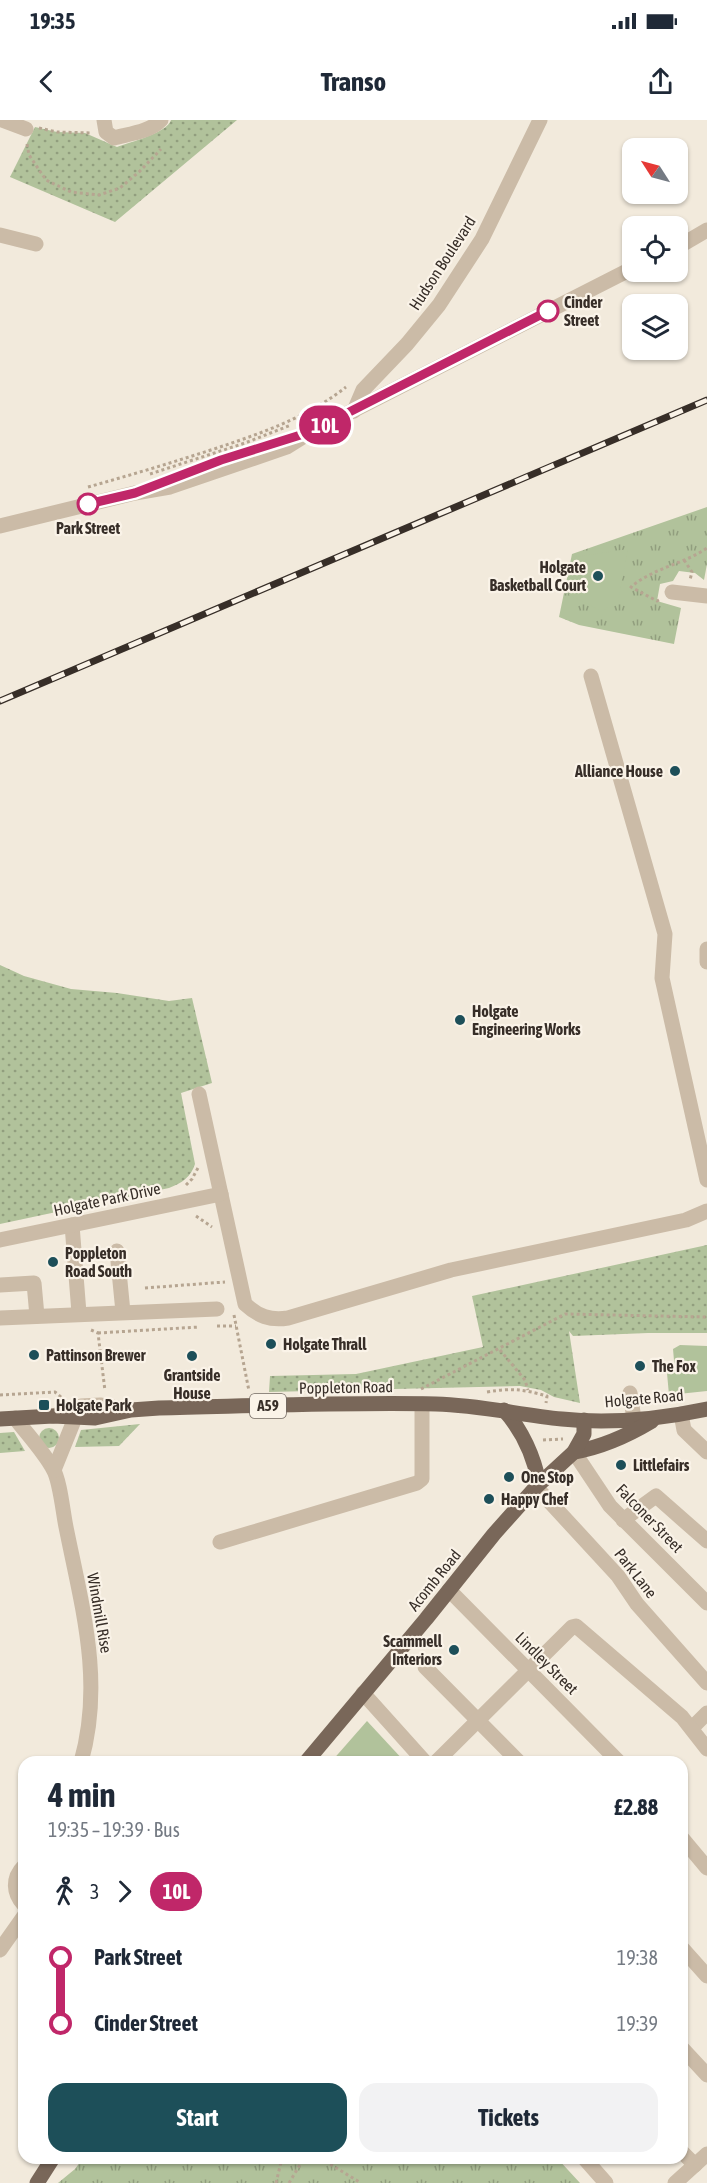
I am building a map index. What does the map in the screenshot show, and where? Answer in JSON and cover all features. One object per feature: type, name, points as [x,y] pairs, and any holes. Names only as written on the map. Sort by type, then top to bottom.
[{"type":"main road","name":"Poppleton Road","points":[[7,1419],[53,1416],[95,1418],[131,1410],[344,1404],[420,1397],[468,1406],[584,1420]]},
{"type":"main road","name":"Holgate Road","points":[[584,1420],[657,1418],[707,1408]]},
{"type":"main road","points":[[504,1410],[521,1435],[534,1462],[537,1485]]},
{"type":"main road","points":[[574,1452],[595,1448],[619,1439],[657,1418]]},
{"type":"main road","name":"Acomb Road","points":[[311,1756],[494,1534],[537,1485],[574,1452],[584,1434],[584,1420]]},
{"type":"main road","points":[[37,2183],[49,2164]]},
{"type":"street","points":[[2,120],[29,130]]},
{"type":"street","points":[[105,126],[114,138],[138,132],[157,124],[160,120]]},
{"type":"street","name":"Hudson Boulevard","points":[[354,411],[363,390],[407,344],[439,305],[482,239],[540,120]]},
{"type":"street","points":[[688,241],[707,230]]},
{"type":"street","points":[[0,235],[36,244]]},
{"type":"street","points":[[0,526],[135,493],[170,487],[287,447],[310,432],[622,274]]},
{"type":"street","points":[[680,592],[707,597]]},
{"type":"street","points":[[591,676],[665,934],[662,978],[707,1180]]},
{"type":"street","points":[[707,949],[707,962]]},
{"type":"street","points":[[200,1094],[221,1194],[239,1305],[265,1318],[277,1320],[288,1318],[451,1270],[686,1220],[707,1211]]},
{"type":"street","name":"Holgate Park Drive","points":[[0,1240],[221,1194]]},
{"type":"street","points":[[72,1225],[81,1313]]},
{"type":"street","points":[[117,1251],[123,1312]]},
{"type":"street","points":[[0,1285],[34,1283],[37,1316]]},
{"type":"street","points":[[0,1318],[218,1309]]},
{"type":"street","points":[[630,1393],[634,1419]]},
{"type":"street","points":[[220,1542],[417,1483],[422,1479],[420,1397]]},
{"type":"street","points":[[53,1416],[81,1406],[100,1405],[131,1410]]},
{"type":"street","points":[[681,1414],[684,1430],[707,1452]]},
{"type":"street","points":[[54,1470],[75,1418]]},
{"type":"street","name":"Windmill Rise","points":[[7,1419],[54,1470],[89,1644],[93,1686],[92,1712],[82,1756]]},
{"type":"street","name":"Falconer Street","points":[[574,1452],[610,1506],[707,1602]]},
{"type":"street","name":"Park Lane","points":[[537,1485],[618,1576],[637,1604],[707,1683]]},
{"type":"street","points":[[623,1520],[656,1496],[707,1541]]},
{"type":"street","name":"Lindley Street","points":[[449,1590],[613,1756]]},
{"type":"street","points":[[442,1756],[572,1627],[576,1626],[682,1718],[707,1749]]},
{"type":"street","points":[[425,1667],[513,1756]]},
{"type":"street","points":[[363,1693],[420,1756]]},
{"type":"street","points":[[692,1728],[707,1713]]},
{"type":"street","points":[[688,1845],[707,1868]]},
{"type":"street","points":[[18,1876],[15,1888],[18,1897]]},
{"type":"street","points":[[0,1950],[18,1924]]},
{"type":"street","points":[[688,1955],[707,1976]]},
{"type":"street","points":[[688,2054],[707,2075]]},
{"type":"street","points":[[675,2183],[707,2154]]},
{"type":"street","points":[[688,2158],[695,2165]]},
{"type":"street","points":[[589,2164],[606,2183]]},
{"type":"path","points":[[105,126],[85,134],[57,132],[35,127],[29,130],[26,147],[40,174],[55,186],[71,192],[99,195],[120,188],[161,149]]},
{"type":"path","points":[[82,489],[248,438],[317,409],[354,381]]},
{"type":"path","points":[[340,398],[350,390]]},
{"type":"path","points":[[96,491],[245,443],[297,423]]},
{"type":"path","points":[[684,560],[692,573],[680,592],[657,601],[631,587],[640,579],[707,548]]},
{"type":"path","points":[[183,1187],[192,1179],[199,1167],[199,1161]]},
{"type":"path","points":[[188,1214],[198,1216],[207,1222],[215,1233]]},
{"type":"path","points":[[145,1288],[227,1281],[229,1290]]},
{"type":"path","points":[[239,1305],[236,1326],[248,1382]]},
{"type":"path","points":[[81,1313],[86,1329],[98,1333],[200,1327]]},
{"type":"path","points":[[420,1397],[437,1379],[500,1350],[566,1314],[707,1317]]},
{"type":"path","points":[[212,1326],[236,1326]]},
{"type":"path","points":[[98,1333],[105,1392]]},
{"type":"path","points":[[500,1350],[525,1380],[528,1390],[547,1396]]},
{"type":"path","points":[[0,1395],[55,1392]]},
{"type":"path","points":[[276,2183],[281,2164]]},
{"type":"path","points":[[289,2183],[300,2164]]},
{"type":"path","points":[[330,2164],[361,2183]]},
{"type":"green space","points":[[171,120],[237,120],[115,222],[10,177],[35,127],[57,132],[85,133],[117,147],[156,133],[168,125]]},
{"type":"green space","points":[[707,507],[707,564],[704,580],[695,573],[679,571],[673,581],[660,584],[657,601],[681,608],[674,644],[579,625],[559,617],[572,554]]},
{"type":"green space","name":"Holgate Basketball Court","points":[[628,549],[618,601],[602,611],[569,595],[576,557]]},
{"type":"green space","points":[[0,965],[24,976],[71,989],[169,1001],[192,998],[212,1083],[181,1093],[195,1164],[185,1179],[169,1188],[0,1224]]},
{"type":"green space","points":[[707,1245],[707,1333],[573,1336],[569,1331],[580,1403],[554,1397],[541,1390],[520,1386],[269,1392],[270,1376],[356,1374],[483,1347],[472,1296]]},
{"type":"green space","points":[[680,1345],[707,1346],[707,1391],[669,1395],[667,1373],[675,1372],[673,1349]]},
{"type":"green space","points":[[140,1424],[119,1446],[75,1447],[81,1430]]},
{"type":"green space","points":[[49,1428],[56,1431],[59,1438],[56,1445],[49,1448],[42,1445],[39,1438],[42,1431]]},
{"type":"green space","points":[[14,1432],[25,1451],[0,1453],[0,1433]]},
{"type":"green space","points":[[367,1721],[399,1756],[336,1756]]},
{"type":"green space","points":[[79,2164],[563,2164],[580,2183],[58,2183]]},
{"type":"railway","points":[[0,701],[707,400]]},
{"type":"bus line","name":"10L","points":[[88,504],[135,493],[221,460],[310,432],[548,311]]},
{"type":"place","name":"Cinder Street","points":[[548,311]]},
{"type":"place","name":"Park Street","points":[[88,504]]},
{"type":"place","name":"Holgate Basketball Court","points":[[598,576]]},
{"type":"place","name":"Alliance House","points":[[675,771]]},
{"type":"place","name":"Holgate Engineering Works","points":[[460,1020]]},
{"type":"place","name":"Poppleton Road South","points":[[53,1262]]},
{"type":"place","name":"Holgate Thrall","points":[[271,1344]]},
{"type":"place","name":"Pattinson Brewer","points":[[34,1355]]},
{"type":"place","name":"Grantside House","points":[[192,1356]]},
{"type":"place","name":"The Fox","points":[[640,1366]]},
{"type":"place","name":"Holgate Park","points":[[44,1405]]},
{"type":"place","name":"Littlefairs","points":[[621,1465]]},
{"type":"place","name":"One Stop","points":[[509,1477]]},
{"type":"place","name":"Happy Chef","points":[[489,1499]]},
{"type":"place","name":"Scammell Interiors","points":[[454,1650]]}]
